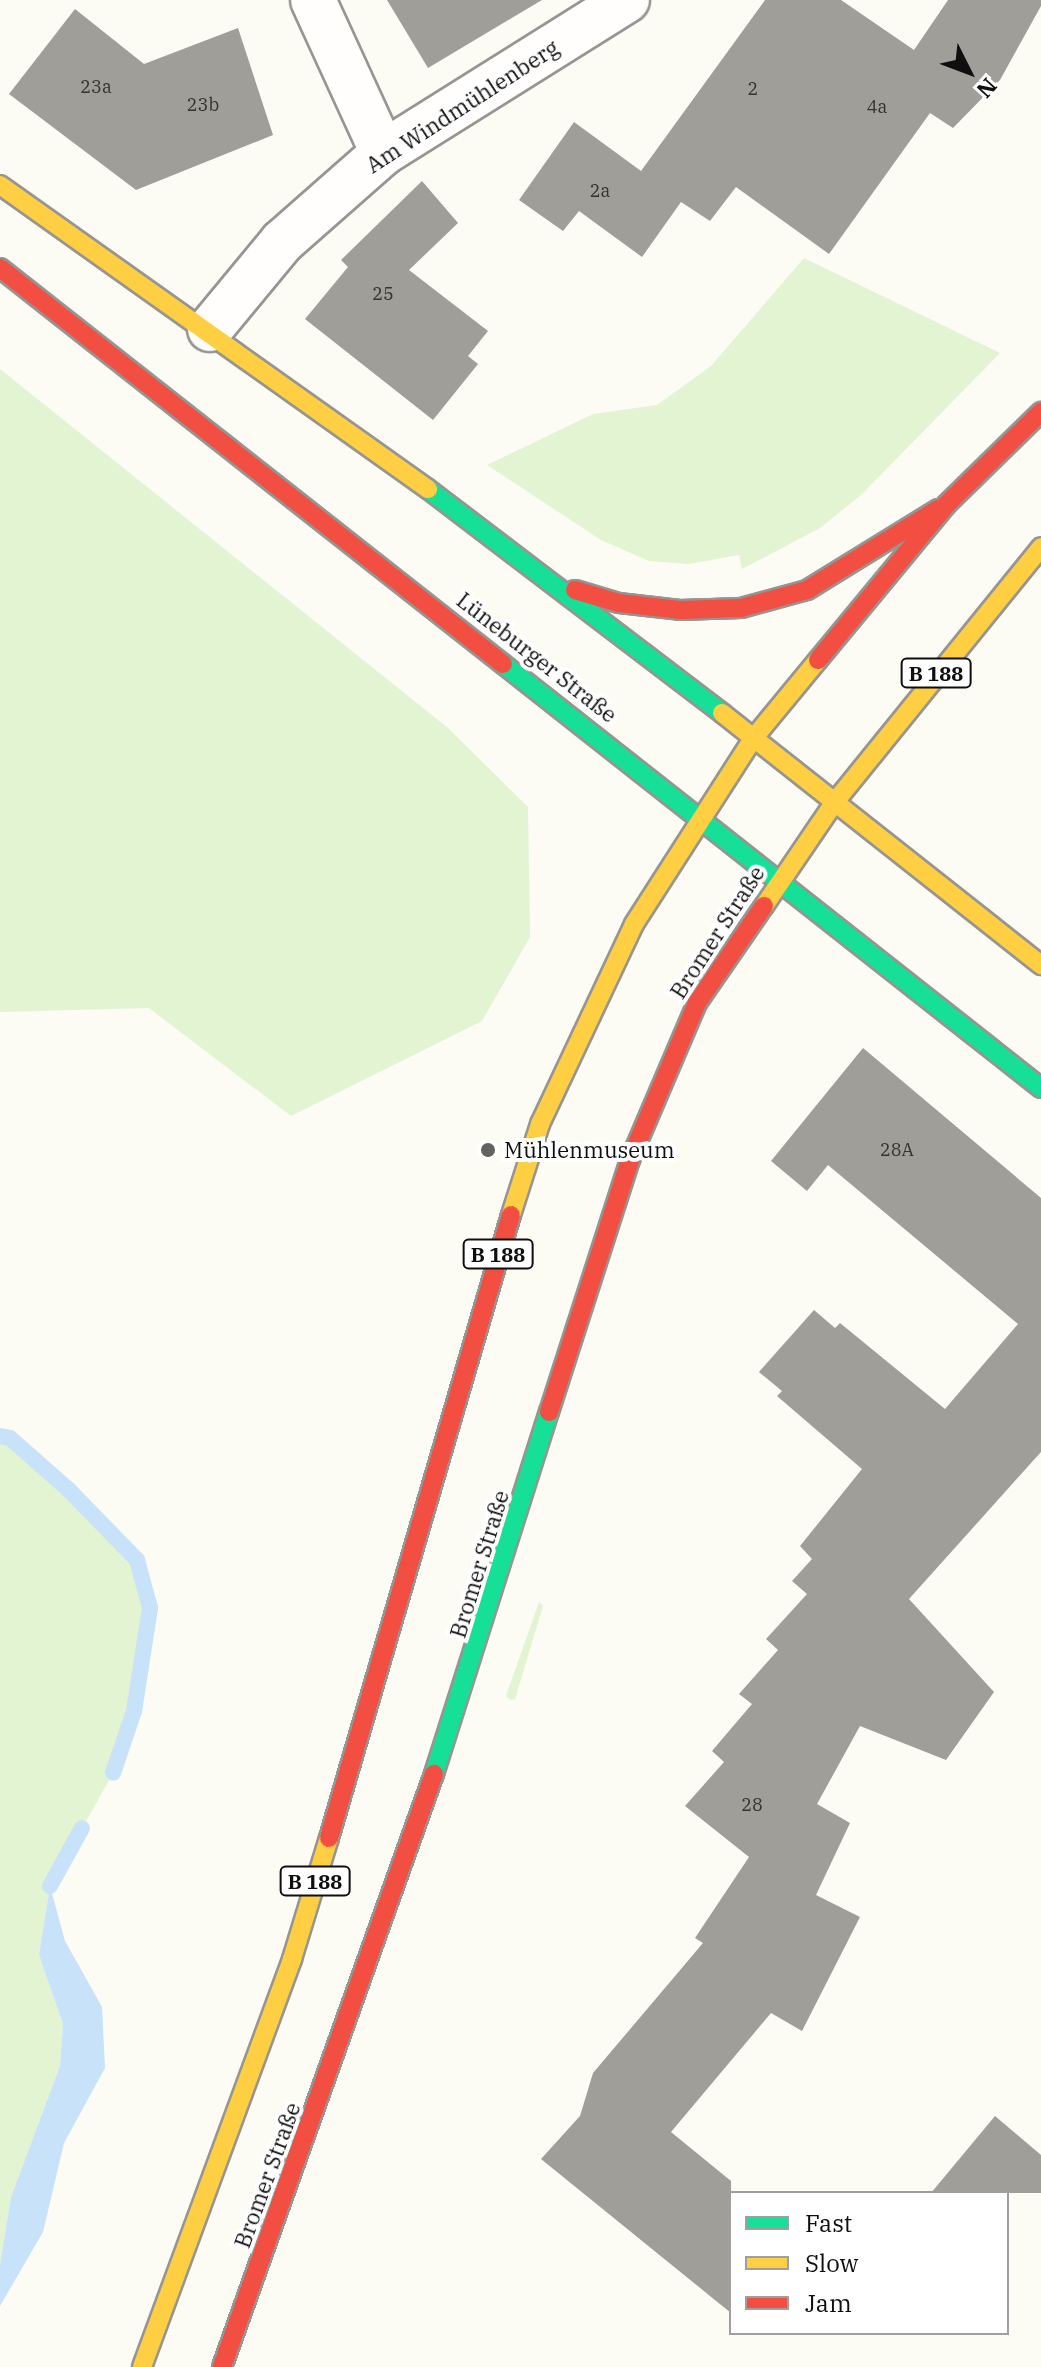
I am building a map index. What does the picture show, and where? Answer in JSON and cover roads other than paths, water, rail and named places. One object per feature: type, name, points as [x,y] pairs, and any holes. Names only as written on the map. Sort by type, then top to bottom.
[{"type":"main road","points":[[0,185],[210,329],[560,585],[752,740],[1041,965]]},
{"type":"main road","name":"Lüneburger Straße","points":[[0,268],[700,818],[776,883],[1041,1088]]},
{"type":"main road","name":"B 188","points":[[142,2367],[292,1959],[540,1124],[634,924],[752,740],[947,504],[1041,412]]},
{"type":"main road","points":[[560,585],[619,603],[680,610],[741,608],[807,590],[947,504]]},
{"type":"main road","name":"B 188","points":[[834,803],[1041,547]]},
{"type":"main road","name":"Bromer Straße","points":[[222,2367],[412,1843],[630,1160],[697,1003],[776,883],[834,803]]},
{"type":"street","points":[[313,0],[383,153]]},
{"type":"street","name":"Am Windmühlenberg","points":[[210,329],[282,242],[383,153],[627,0]]},
{"type":"water","points":[[50,1886],[65,1941],[102,2007],[105,2068],[64,2143],[43,2232],[0,2306],[0,2265],[11,2197],[60,2066],[63,2024],[39,1955]]},
{"type":"waterway","points":[[0,1436],[10,1438],[69,1490],[137,1560],[150,1608],[134,1711],[113,1773]]},
{"type":"waterway","points":[[50,1886],[82,1828]]},
{"type":"place","name":"Mühlenmuseum","points":[[488,1150]]}]
